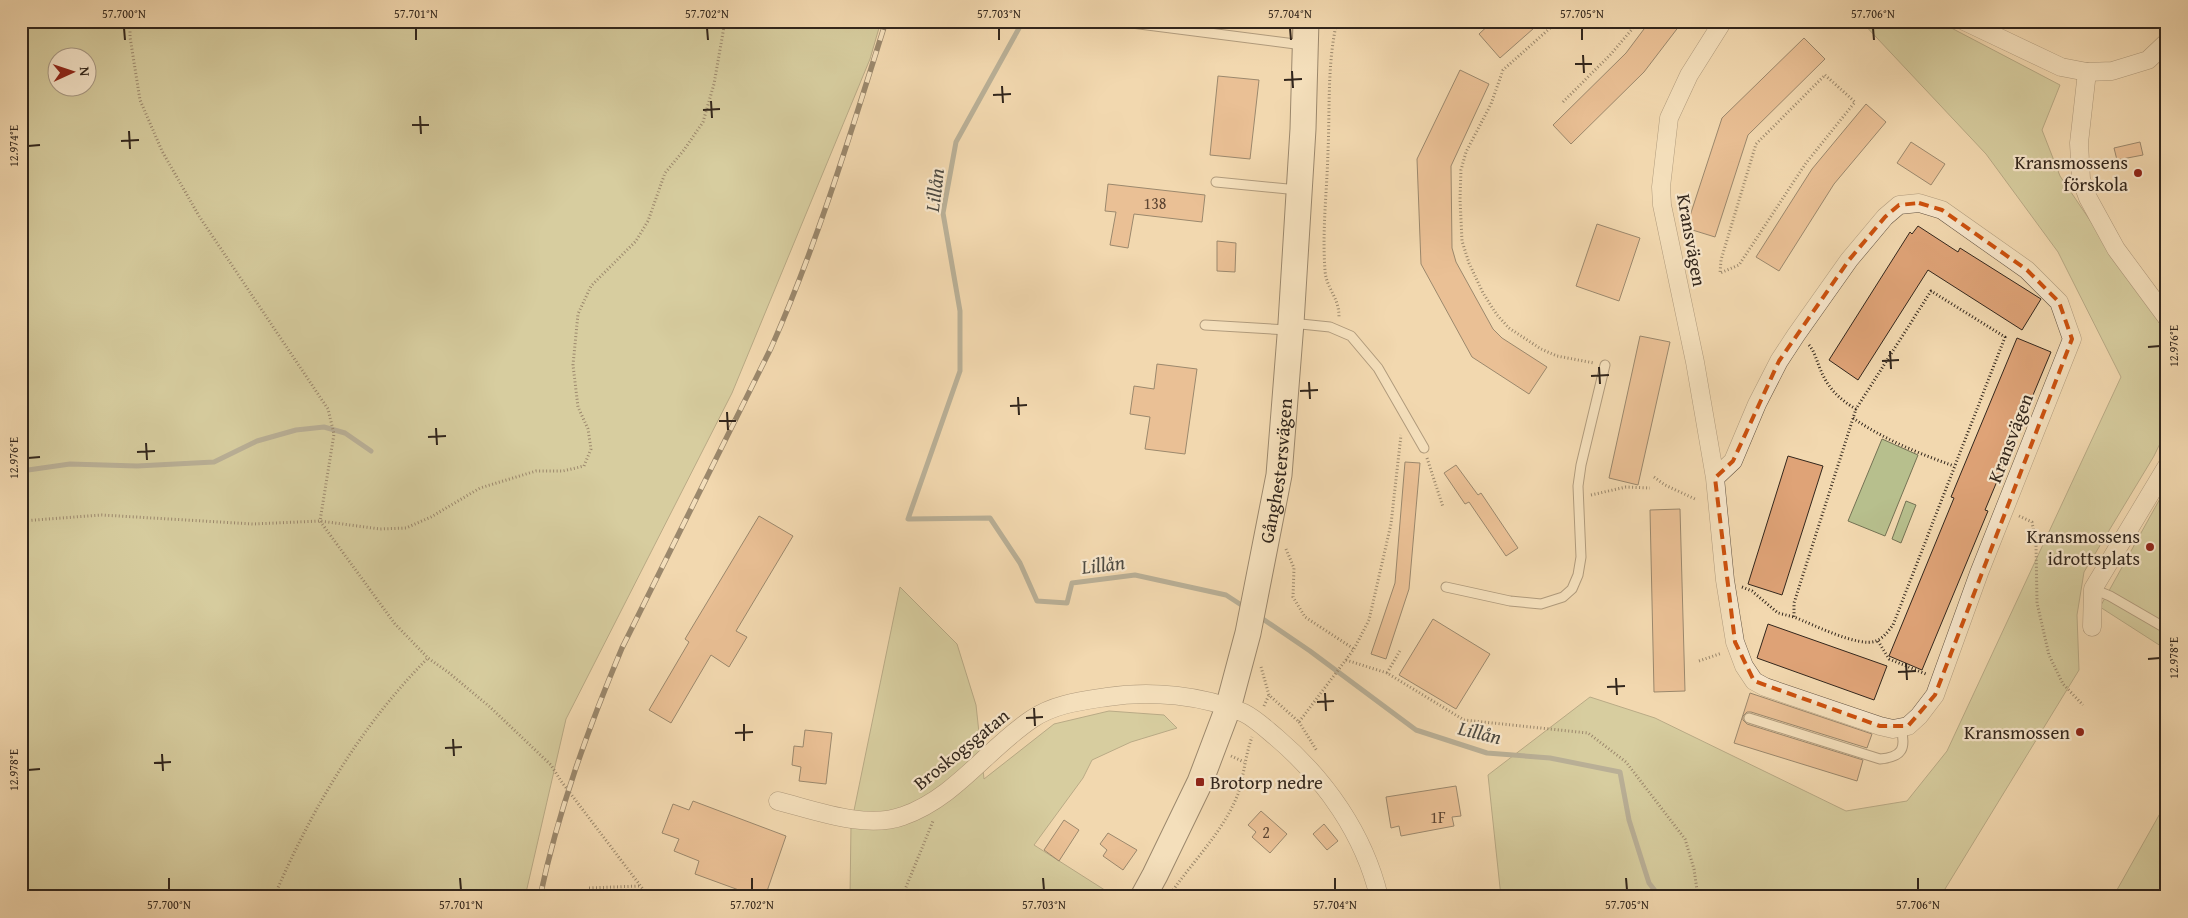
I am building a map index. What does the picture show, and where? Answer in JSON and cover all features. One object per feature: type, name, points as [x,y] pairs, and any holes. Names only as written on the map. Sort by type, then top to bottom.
[{"type":"street","name":"Gånghestersvägen","points":[[1143,897],[1200,782],[1228,708],[1248,634],[1279,475],[1291,327],[1306,21]]},
{"type":"street","name":"Kransvägen","points":[[1715,478],[1733,461],[1757,404],[1779,361],[1796,335],[1849,260],[1885,217],[1899,205],[1919,203],[1942,210],[2027,270],[2059,302],[2072,339],[1979,573],[1935,695],[1920,716],[1908,726],[1893,729],[1765,687],[1754,681],[1744,666],[1738,647],[1726,580],[1715,478],[1694,362],[1666,229],[1661,187],[1669,118],[1688,75],[1723,21]]},
{"type":"street","points":[[1964,21],[2061,67],[2087,72],[2112,71],[2148,60],[2165,47]]},
{"type":"street","points":[[2087,72],[2079,143],[2081,179],[2088,198],[2116,249],[2167,318]]},
{"type":"street","points":[[2092,627],[2093,589],[2167,466]]},
{"type":"street","name":"Broskogsgatan","points":[[778,801],[849,819],[880,820],[902,817],[932,803],[1032,719],[1067,703],[1127,693],[1202,700],[1244,714],[1257,722],[1316,776],[1342,812],[1365,854],[1379,897]]},
{"type":"lane","points":[[1116,21],[1306,46]]},
{"type":"lane","points":[[1216,182],[1299,190]]},
{"type":"lane","points":[[1205,324],[1330,327],[1351,336],[1378,368],[1424,448]]},
{"type":"lane","points":[[1446,587],[1527,604],[1551,603],[1563,597],[1572,588],[1578,574],[1581,535],[1579,496],[1581,465],[1606,364]]},
{"type":"lane","points":[[2093,589],[2110,596],[2167,629]]},
{"type":"lane","points":[[1749,718],[1880,759],[1898,755],[1902,750],[1904,738],[1901,728]]},
{"type":"path","points":[[130,21],[130,37],[140,100],[162,151],[199,216],[316,388],[328,409],[334,434],[320,521],[395,624],[428,658],[448,672],[497,714],[551,765],[649,897]]},
{"type":"path","points":[[21,521],[102,515],[253,524],[320,521],[380,529],[406,528],[431,517],[480,488],[536,471],[563,471],[584,466],[591,449],[588,429],[578,407],[573,365],[578,314],[591,286],[636,241],[648,221],[665,173],[703,122],[714,84],[726,21]]},
{"type":"path","points":[[1337,21],[1330,65],[1324,226],[1325,272],[1339,305],[1338,330]]},
{"type":"path","points":[[1558,21],[1504,70],[1491,104],[1466,152],[1462,170],[1460,199],[1462,241],[1469,263],[1483,293],[1497,316],[1509,328],[1541,349],[1557,356],[1574,361],[1606,364]]},
{"type":"path","points":[[1563,102],[1611,54],[1639,21]]},
{"type":"path","points":[[1825,75],[1855,102],[1806,163],[1739,265],[1720,273],[1721,260],[1756,144],[1825,75]]},
{"type":"path","points":[[1726,580],[1752,590],[1778,613],[1794,617],[1858,641],[1870,643],[1885,636],[1892,625],[2005,337],[1931,291],[1856,409],[1794,603],[1794,617]]},
{"type":"path","points":[[1796,335],[1811,346],[1821,371],[1835,394],[1842,402],[1856,409]]},
{"type":"path","points":[[1168,897],[1213,840],[1228,817],[1238,792],[1244,762],[1257,722],[1268,695],[1299,722],[1354,649],[1369,620],[1391,524],[1404,414]]},
{"type":"path","points":[[1853,418],[1928,456],[1954,466]]},
{"type":"path","points":[[1424,448],[1443,507]]},
{"type":"path","points":[[1654,477],[1665,485],[1695,499]]},
{"type":"path","points":[[1579,496],[1626,487],[1650,488]]},
{"type":"path","points":[[2005,510],[2032,522],[2036,544],[2037,603],[2049,654],[2063,684],[2083,705]]},
{"type":"path","points":[[1282,541],[1294,568],[1293,597],[1305,617],[1354,649]]},
{"type":"path","points":[[1878,640],[1888,659],[1941,680]]},
{"type":"path","points":[[1699,662],[1738,647]]},
{"type":"path","points":[[1388,673],[1401,649]]},
{"type":"path","points":[[274,897],[301,837],[364,734],[400,686],[428,658]]},
{"type":"path","points":[[1346,660],[1388,673],[1464,720],[1588,733],[1626,762],[1684,839],[1694,869],[1698,897]]},
{"type":"path","points":[[902,897],[935,815],[932,803]]},
{"type":"path","points":[[585,897],[588,888],[641,886]]},
{"type":"highlighted area","points":[[1919,203],[1942,210],[2027,270],[2059,302],[2072,339],[1935,695],[1908,726],[1880,726],[1754,681],[1735,642],[1715,478],[1733,461],[1779,361],[1849,260],[1885,217],[1899,205]]},
{"type":"green space","points":[[21,21],[881,21],[870,59],[732,393],[566,719],[525,897],[21,897]]},
{"type":"green space","points":[[1861,21],[1938,21],[2060,85],[2042,130],[2060,176],[2167,334],[2167,429],[2154,456],[2084,572],[2077,615],[2079,670],[1945,889],[1947,897],[1501,897],[1488,775],[1590,697],[1655,718],[1846,811],[1907,801],[1947,751],[2121,377],[2058,252],[1986,154]]},
{"type":"green space","points":[[1882,439],[1918,455],[1885,536],[1848,521]]},
{"type":"green space","name":"Kransmossens idrottsplats","points":[[2167,486],[2167,650],[2100,607]]},
{"type":"green space","points":[[1906,501],[1916,505],[1901,543],[1892,539]]},
{"type":"green space","points":[[900,587],[957,644],[976,705],[984,779],[1054,724],[1109,711],[1164,715],[1177,728],[1131,742],[1092,760],[1083,778],[1034,845],[1111,894],[1110,897],[850,897],[851,825]]},
{"type":"green space","points":[[2167,801],[2167,897],[2113,897]]},
{"type":"building","points":[[1493,21],[1542,21],[1500,58],[1479,34]]},
{"type":"building","points":[[1650,21],[1683,21],[1644,72],[1571,144],[1553,125],[1626,53]]},
{"type":"building","points":[[1804,38],[1825,59],[1748,135],[1715,237],[1686,228],[1722,118]]},
{"type":"building","points":[[1460,70],[1489,84],[1451,166],[1452,248],[1456,262],[1493,329],[1502,338],[1547,367],[1529,394],[1472,357],[1421,264],[1417,159]]},
{"type":"building","points":[[1218,76],[1259,80],[1250,159],[1210,155]]},
{"type":"building","points":[[1866,104],[1886,122],[1834,184],[1779,271],[1756,257],[1812,169]]},
{"type":"building","points":[[1911,142],[1945,164],[1931,185],[1897,163]]},
{"type":"building","points":[[2140,142],[2143,155],[2117,160],[2114,148]]},
{"type":"building","points":[[1108,184],[1205,195],[1202,222],[1134,214],[1128,248],[1110,245],[1116,212],[1105,211]]},
{"type":"building","points":[[1597,224],[1640,238],[1619,301],[1576,286]]},
{"type":"building","points":[[1918,226],[1958,252],[1960,248],[2041,299],[2022,330],[1928,270],[1858,380],[1829,360],[1910,232],[1912,234]]},
{"type":"building","points":[[1217,241],[1236,243],[1235,272],[1217,271]]},
{"type":"building","points":[[1640,336],[1670,342],[1638,485],[1609,478]]},
{"type":"building","points":[[2017,338],[2051,352],[1985,510],[1988,511],[1922,670],[1889,656],[1954,498],[1951,497]]},
{"type":"building","points":[[1157,364],[1197,369],[1185,454],[1145,449],[1150,417],[1130,414],[1134,386],[1154,389]]},
{"type":"building","points":[[1788,456],[1823,466],[1782,595],[1748,584]]},
{"type":"building","points":[[1405,462],[1420,463],[1409,589],[1386,659],[1371,654],[1395,583]]},
{"type":"building","points":[[1456,465],[1478,495],[1481,493],[1518,548],[1506,556],[1469,502],[1465,504],[1444,473]]},
{"type":"building","points":[[1680,509],[1685,691],[1654,692],[1650,510]]},
{"type":"building","points":[[759,516],[793,536],[736,631],[747,637],[729,667],[711,655],[671,723],[649,710],[689,642],[685,639]]},
{"type":"building","points":[[1433,619],[1490,654],[1456,709],[1399,675]]},
{"type":"building","points":[[1768,624],[1887,666],[1874,700],[1757,658]]},
{"type":"building","points":[[1750,693],[1872,734],[1867,748],[1751,712],[1747,712],[1743,716],[1743,720],[1747,724],[1863,760],[1857,781],[1734,743]]},
{"type":"building","points":[[805,730],[832,733],[826,784],[799,781],[801,767],[792,765],[794,746],[803,747]]},
{"type":"building","points":[[1456,786],[1461,816],[1452,817],[1454,826],[1401,836],[1399,826],[1391,828],[1386,797]]},
{"type":"building","points":[[693,801],[786,836],[765,897],[758,897],[695,874],[699,861],[674,851],[679,839],[662,833],[673,804],[689,810]]},
{"type":"building","points":[[1261,811],[1287,834],[1270,853],[1252,837],[1256,832],[1248,825]]},
{"type":"building","points":[[1064,820],[1079,830],[1059,861],[1044,850]]},
{"type":"building","points":[[1324,824],[1338,841],[1327,850],[1313,834]]},
{"type":"building","points":[[1108,833],[1137,850],[1123,870],[1103,856],[1107,850],[1100,844]]},
{"type":"waterway","name":"Lillån","points":[[1023,21],[956,142],[943,213],[960,311],[960,371],[908,519],[990,518],[1020,563],[1037,601],[1067,603],[1072,583],[1135,575],[1226,595],[1246,608]]},
{"type":"waterway","points":[[21,471],[70,464],[137,466],[214,462],[257,441],[296,430],[324,427],[345,433],[371,451]]},
{"type":"waterway","name":"Lillån","points":[[1260,617],[1310,651],[1416,730],[1487,753],[1550,758],[1620,772],[1629,820],[1649,883],[1660,897]]},
{"type":"railway","points":[[540,897],[565,802],[597,709],[622,648],[771,348],[788,308],[819,227],[886,21]]},
{"type":"place","name":"Kransmossens förskola","points":[[2138,173]]},
{"type":"place","name":"Kransmossens idrottsplats","points":[[2150,547]]},
{"type":"place","name":"Kransmossen","points":[[2080,732]]},
{"type":"place","name":"Brotorp nedre","points":[[1200,782]]}]
